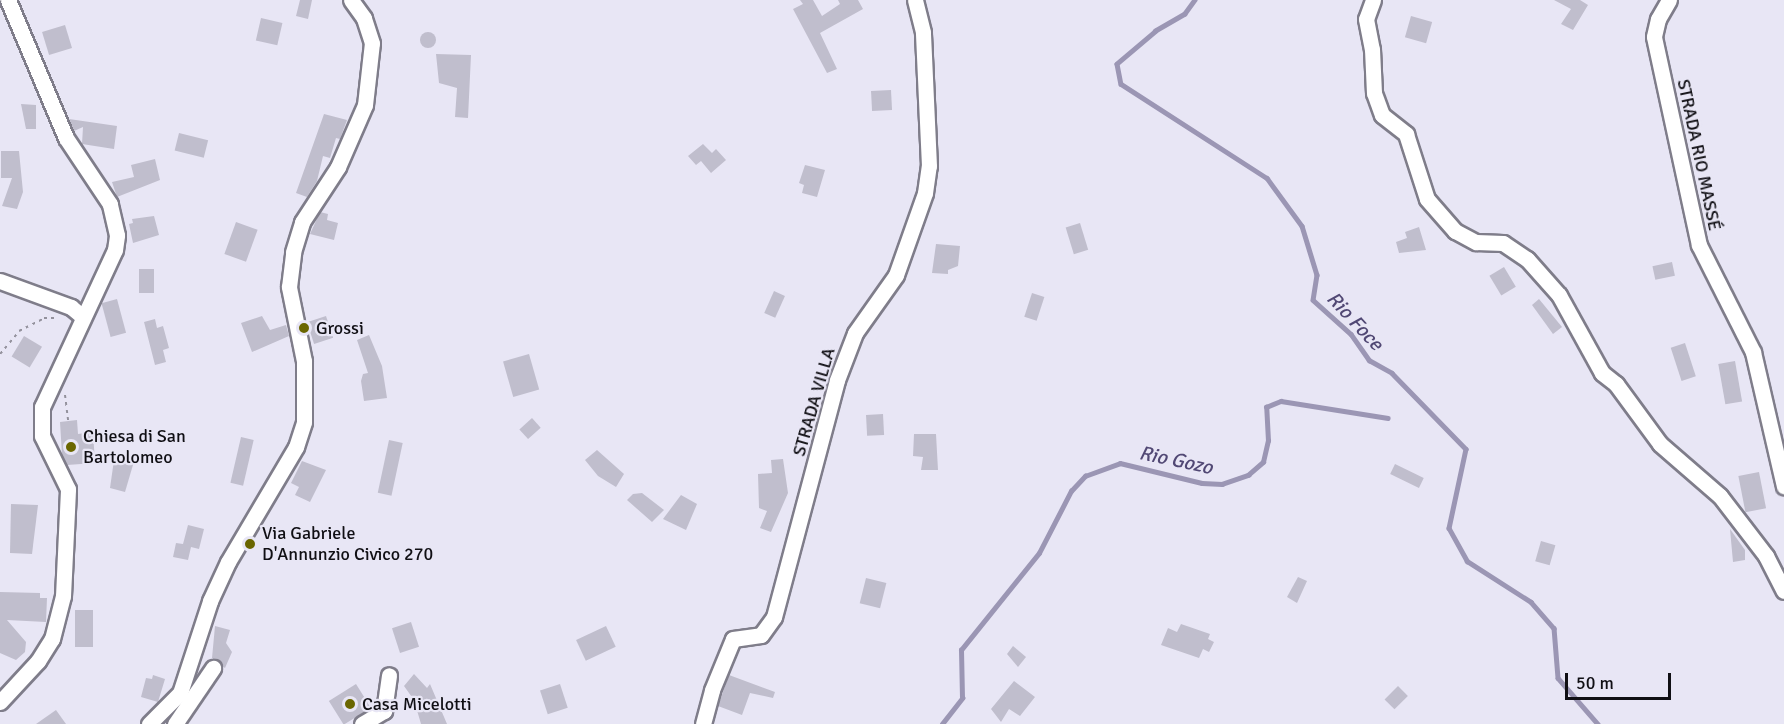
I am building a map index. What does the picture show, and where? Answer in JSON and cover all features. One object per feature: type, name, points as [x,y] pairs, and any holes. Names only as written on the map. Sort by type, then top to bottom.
[{"type":"street","points":[[0,702],[38,661],[52,639],[63,596],[68,489],[42,436],[42,407],[115,250],[117,235],[110,204],[66,138],[8,0]]},
{"type":"street","points":[[164,722],[180,693],[214,591],[296,447],[304,422],[304,361],[289,287],[292,252],[302,222],[338,167],[366,105],[372,43],[364,18],[351,0]]},
{"type":"street","name":"STRADA VILLA","points":[[704,724],[712,690],[733,639],[761,635],[774,617],[837,380],[855,333],[896,275],[925,193],[929,166],[923,32],[915,0]]},
{"type":"street","points":[[1373,0],[1366,19],[1372,49],[1374,93],[1382,115],[1406,134],[1427,199],[1455,231],[1476,242],[1503,243],[1527,259],[1559,295],[1602,373],[1616,384],[1660,444],[1720,496],[1771,564],[1784,591]]},
{"type":"street","name":"STRADA RIO MASSÉ","points":[[1669,0],[1658,19],[1654,37],[1699,245],[1754,352],[1784,486]]},
{"type":"street","points":[[0,281],[71,307],[82,320]]},
{"type":"street","points":[[164,722],[213,668]]},
{"type":"street","points":[[362,724],[384,711],[389,675]]},
{"type":"path","points":[[0,354],[19,331],[44,318],[82,320]]},
{"type":"path","points":[[68,411],[68,421]]},
{"type":"building","points":[[300,0],[312,0],[308,19],[296,16]]},
{"type":"building","points":[[800,0],[813,0],[822,16],[840,4],[838,0],[858,0],[863,9],[820,33],[837,69],[827,73],[793,9],[803,4]]},
{"type":"building","points":[[1554,0],[1580,0],[1588,5],[1573,30],[1561,24],[1571,9]]},
{"type":"building","points":[[1411,16],[1432,22],[1426,43],[1405,37]]},
{"type":"building","points":[[261,18],[282,23],[277,45],[256,40]]},
{"type":"building","points":[[65,25],[72,48],[49,55],[42,32]]},
{"type":"building","points":[[425,32],[431,32],[436,40],[434,46],[425,48],[420,43],[420,37]]},
{"type":"building","points":[[436,54],[471,55],[468,118],[455,117],[457,88],[439,83]]},
{"type":"building","points":[[891,90],[892,110],[872,111],[871,91]]},
{"type":"building","points":[[21,104],[36,105],[36,129],[26,129]]},
{"type":"building","points":[[324,114],[347,120],[340,139],[336,138],[330,158],[323,156],[317,181],[307,197],[296,193]]},
{"type":"building","points":[[69,119],[117,126],[114,149],[82,144],[83,127],[74,131]]},
{"type":"building","points":[[179,133],[208,140],[204,158],[175,150]]},
{"type":"building","points":[[703,144],[712,153],[716,149],[726,160],[711,173],[701,161],[696,165],[688,156]]},
{"type":"building","points":[[1,151],[19,151],[23,192],[17,209],[2,206],[12,178],[1,178]]},
{"type":"building","points":[[155,159],[160,180],[117,197],[112,182],[134,177],[131,165]]},
{"type":"building","points":[[805,165],[825,170],[817,197],[802,193],[804,185],[799,183]]},
{"type":"building","points":[[320,212],[328,214],[327,220],[338,223],[334,240],[310,234]]},
{"type":"building","points":[[154,216],[159,235],[133,243],[129,224],[133,223],[132,219]]},
{"type":"building","points":[[236,222],[258,230],[246,262],[224,254]]},
{"type":"building","points":[[1080,223],[1088,250],[1074,254],[1066,227]]},
{"type":"building","points":[[1419,227],[1426,250],[1399,253],[1396,242],[1407,238],[1405,232]]},
{"type":"building","points":[[936,244],[960,246],[958,266],[948,270],[948,274],[932,273]]},
{"type":"building","points":[[1672,262],[1675,276],[1655,280],[1652,266]]},
{"type":"building","points":[[1504,267],[1516,287],[1501,295],[1489,276]]},
{"type":"building","points":[[139,269],[154,269],[154,293],[139,293]]},
{"type":"building","points":[[774,291],[785,296],[775,318],[764,313]]},
{"type":"building","points":[[1032,293],[1044,297],[1037,321],[1024,317]]},
{"type":"building","points":[[117,299],[126,333],[111,337],[102,303]]},
{"type":"building","points":[[1539,299],[1562,327],[1553,334],[1532,305]]},
{"type":"building","points":[[262,316],[270,330],[286,325],[289,336],[252,352],[241,323]]},
{"type":"building","points":[[326,316],[333,338],[314,344],[307,322]]},
{"type":"building","points":[[155,319],[157,328],[163,326],[169,348],[163,350],[166,362],[155,365],[144,322]]},
{"type":"building","points":[[369,335],[382,366],[387,398],[364,401],[361,381],[363,374],[368,373],[357,340]]},
{"type":"building","points":[[24,336],[42,347],[30,367],[12,357]]},
{"type":"building","points":[[1685,343],[1696,376],[1682,381],[1671,348]]},
{"type":"building","points":[[529,354],[539,390],[513,397],[503,361]]},
{"type":"building","points":[[1735,361],[1742,401],[1725,404],[1718,364]]},
{"type":"building","points":[[883,414],[884,435],[867,436],[866,415]]},
{"type":"building","points":[[532,418],[541,428],[528,439],[519,429]]},
{"type":"building","name":"Chiesa di San Bartolomeo","points":[[77,420],[78,434],[93,432],[95,463],[67,465],[62,455],[60,422]]},
{"type":"building","points":[[914,434],[936,434],[938,470],[921,470],[923,457],[913,456]]},
{"type":"building","points":[[241,437],[254,440],[243,486],[230,483]]},
{"type":"building","points":[[389,440],[403,443],[391,496],[378,493]]},
{"type":"building","points":[[597,450],[624,474],[616,487],[598,476],[585,460]]},
{"type":"building","points":[[115,453],[135,458],[125,492],[110,488]]},
{"type":"building","points":[[783,459],[788,493],[771,532],[760,528],[767,511],[759,508],[758,474],[772,473],[771,460]]},
{"type":"building","points":[[302,461],[326,470],[310,502],[295,495],[299,487],[291,483]]},
{"type":"building","points":[[1395,464],[1424,478],[1419,488],[1390,474]]},
{"type":"building","points":[[1759,472],[1766,508],[1745,512],[1738,476]]},
{"type":"building","points":[[642,493],[664,510],[652,522],[627,500],[633,494]]},
{"type":"building","points":[[681,495],[697,504],[686,530],[663,519]]},
{"type":"building","points":[[11,504],[38,505],[32,554],[10,553]]},
{"type":"building","points":[[188,525],[204,529],[199,549],[191,547],[188,560],[173,557],[176,543],[183,544]]},
{"type":"building","points":[[1730,529],[1745,550],[1745,560],[1733,562]]},
{"type":"building","points":[[1541,541],[1555,545],[1550,565],[1535,561]]},
{"type":"building","points":[[1298,577],[1307,581],[1297,603],[1287,597]]},
{"type":"building","points":[[866,578],[886,583],[880,608],[860,603]]},
{"type":"building","points":[[0,592],[40,593],[40,598],[47,598],[46,622],[7,620],[26,642],[25,652],[16,660],[0,653]]},
{"type":"building","points":[[75,610],[93,610],[93,647],[75,647]]},
{"type":"building","points":[[411,622],[419,647],[400,653],[392,628]]},
{"type":"building","points":[[1181,624],[1210,634],[1208,639],[1214,642],[1209,652],[1203,649],[1199,658],[1161,645],[1168,628],[1177,632]]},
{"type":"building","points":[[215,626],[230,630],[226,643],[232,652],[225,668],[212,658]]},
{"type":"building","points":[[606,626],[616,647],[586,661],[576,640]]},
{"type":"building","points":[[1013,646],[1026,657],[1018,667],[1007,654]]},
{"type":"building","points":[[414,674],[427,688],[430,684],[447,724],[421,724],[414,700],[404,686]]},
{"type":"building","points":[[153,675],[165,679],[158,702],[141,697],[146,678],[152,679]]},
{"type":"building","points":[[729,675],[775,692],[773,698],[750,693],[742,715],[718,706]]},
{"type":"building","points":[[1014,681],[1035,697],[1020,716],[1009,709],[1001,722],[991,709]]},
{"type":"building","name":"Casa Micelotti","points":[[356,684],[371,708],[343,724],[329,701]]},
{"type":"building","points":[[560,684],[568,708],[548,714],[540,690]]},
{"type":"building","points":[[1398,686],[1408,696],[1394,709],[1385,699]]},
{"type":"building","points":[[56,710],[66,724],[36,724]]},
{"type":"waterway","name":"Rio Foce","points":[[1195,0],[1185,14],[1156,31],[1117,64],[1121,84],[1267,178],[1302,226],[1317,275],[1313,300],[1351,334],[1369,360],[1392,373],[1466,449],[1449,528],[1467,561],[1531,602],[1554,628],[1558,678],[1598,724]]},
{"type":"waterway","name":"Rio Gozo","points":[[942,724],[962,698],[961,650],[1039,553],[1071,491],[1085,476],[1120,463],[1202,483],[1222,484],[1248,475],[1263,462],[1268,441],[1266,407],[1281,401],[1388,418]]},
{"type":"place","name":"Grossi","points":[[304,328]]},
{"type":"place","name":"Chiesa di San Bartolomeo","points":[[71,447]]},
{"type":"place","name":"Via Gabriele D'Annunzio Civico 270","points":[[250,544]]},
{"type":"place","name":"Casa Micelotti","points":[[350,704]]}]
